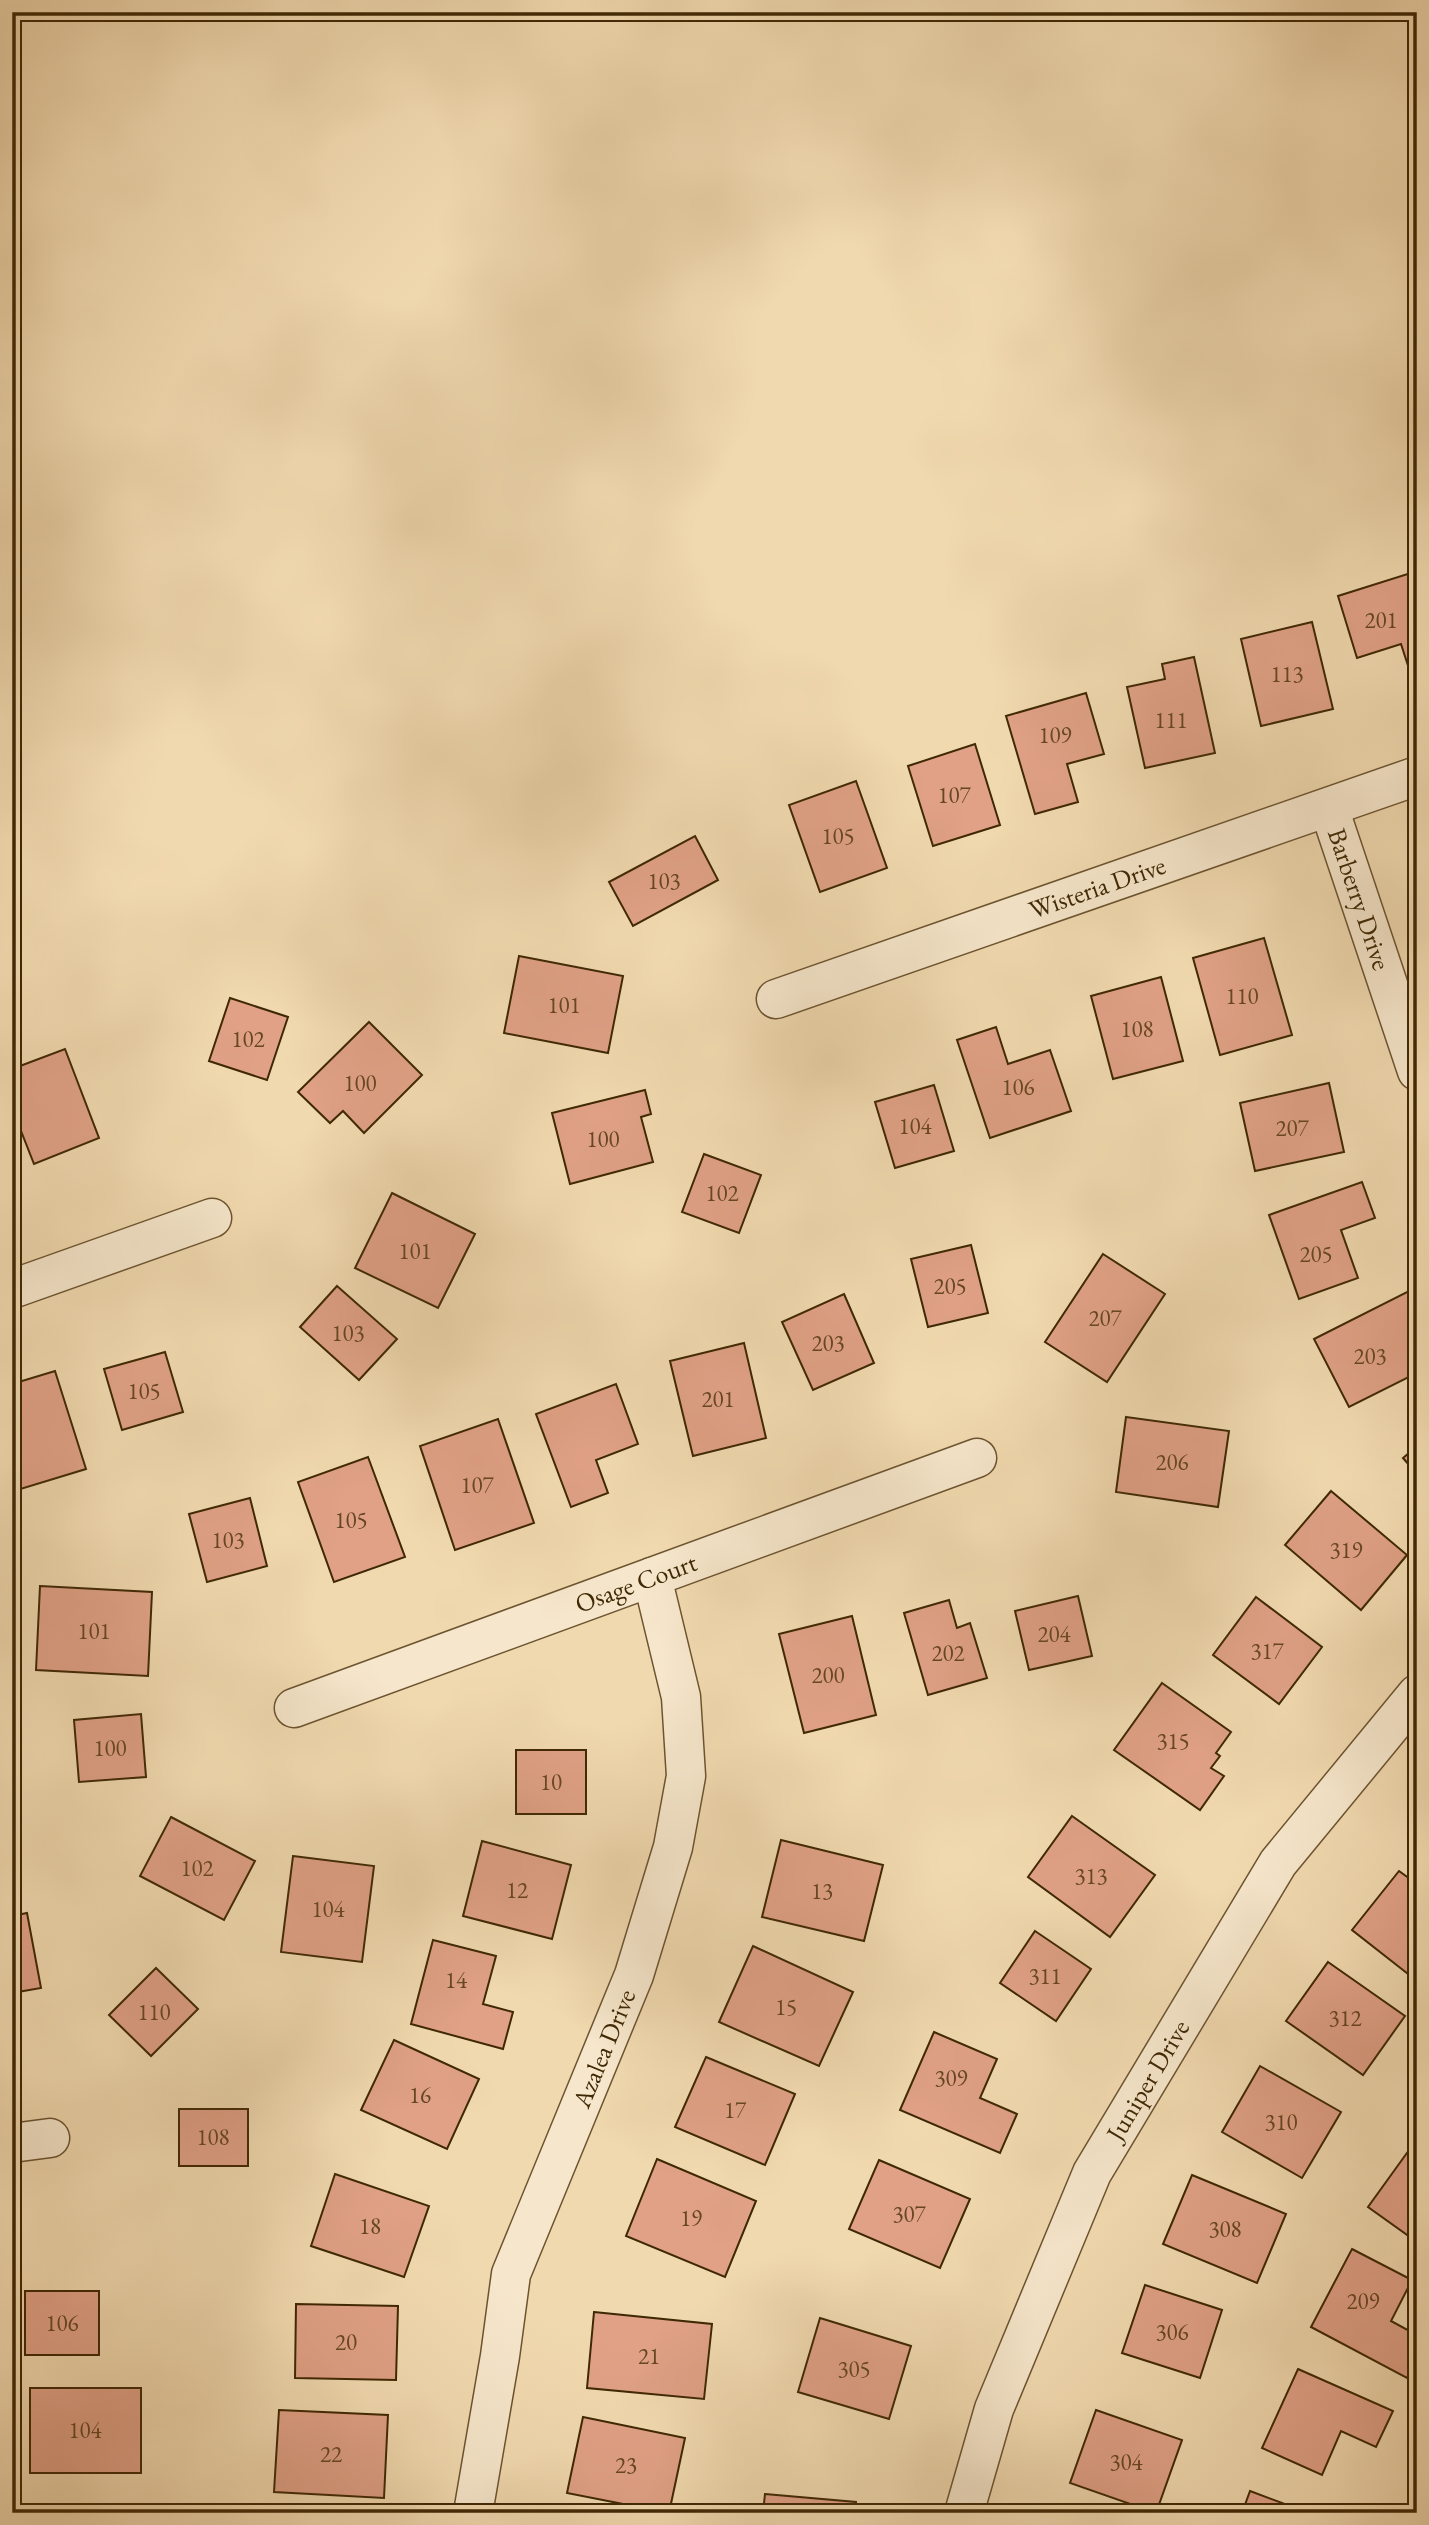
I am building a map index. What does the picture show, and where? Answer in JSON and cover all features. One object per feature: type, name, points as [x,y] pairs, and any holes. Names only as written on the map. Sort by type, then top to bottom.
[{"type":"street","name":"Wisteria Drive","points":[[776,999],[1417,776]]},
{"type":"street","name":"Barberry Drive","points":[[1329,808],[1417,1071]]},
{"type":"street","points":[[12,1289],[212,1218]]},
{"type":"street","name":"Osage Court","points":[[294,1708],[977,1458]]},
{"type":"street","name":"Azalea Drive","points":[[472,2513],[500,2356],[511,2274],[634,1975],[673,1847],[686,1776],[681,1697],[652,1577]]},
{"type":"street","name":"Juniper Drive","points":[[964,2513],[994,2409],[1092,2173],[1278,1863],[1417,1693]]},
{"type":"street","points":[[12,2143],[50,2138]]},
{"type":"building","points":[[1417,571],[1417,676],[1412,678],[1401,644],[1357,658],[1338,596]]},
{"type":"building","points":[[1312,622],[1333,709],[1261,726],[1241,639]]},
{"type":"building","points":[[1194,657],[1215,753],[1145,768],[1127,687],[1165,679],[1162,664]]},
{"type":"building","points":[[1086,693],[1104,754],[1067,764],[1078,802],[1035,814],[1006,716]]},
{"type":"building","points":[[975,744],[1000,825],[933,846],[908,766]]},
{"type":"building","points":[[856,781],[887,868],[820,892],[789,805]]},
{"type":"building","points":[[695,836],[718,880],[633,926],[609,882]]},
{"type":"building","points":[[1264,938],[1292,1035],[1220,1055],[1193,958]]},
{"type":"building","points":[[519,956],[623,976],[608,1053],[504,1033]]},
{"type":"building","points":[[1161,977],[1183,1061],[1113,1079],[1091,996]]},
{"type":"building","points":[[230,998],[288,1017],[267,1080],[209,1061]]},
{"type":"building","points":[[369,1022],[422,1075],[364,1133],[343,1111],[330,1123],[298,1092]]},
{"type":"building","points":[[996,1027],[1008,1064],[1050,1050],[1071,1111],[990,1138],[957,1040]]},
{"type":"building","points":[[65,1049],[99,1138],[34,1164],[12,1108],[12,1069]]},
{"type":"building","points":[[1329,1083],[1344,1152],[1255,1171],[1240,1103]]},
{"type":"building","points":[[934,1085],[954,1151],[895,1168],[875,1102]]},
{"type":"building","points":[[645,1090],[651,1114],[641,1117],[653,1162],[570,1184],[552,1113]]},
{"type":"building","points":[[704,1154],[761,1175],[739,1233],[682,1212]]},
{"type":"building","points":[[1362,1182],[1375,1218],[1341,1230],[1358,1278],[1299,1299],[1269,1215]]},
{"type":"building","points":[[392,1193],[475,1234],[438,1308],[355,1268]]},
{"type":"building","points":[[971,1245],[988,1313],[928,1327],[911,1259]]},
{"type":"building","points":[[1103,1254],[1165,1294],[1107,1382],[1045,1342]]},
{"type":"building","points":[[337,1286],[397,1339],[359,1380],[300,1327]]},
{"type":"building","points":[[1411,1290],[1417,1302],[1417,1373],[1349,1407],[1314,1339]]},
{"type":"building","points":[[844,1294],[874,1363],[813,1390],[782,1322]]},
{"type":"building","points":[[744,1343],[766,1438],[693,1456],[670,1361]]},
{"type":"building","points":[[165,1352],[183,1412],[122,1430],[104,1369]]},
{"type":"building","points":[[55,1371],[86,1469],[14,1491],[12,1384]]},
{"type":"building","points":[[616,1384],[638,1444],[596,1460],[608,1493],[571,1507],[536,1414]]},
{"type":"building","points":[[1126,1417],[1229,1431],[1218,1507],[1116,1492]]},
{"type":"building","points":[[498,1419],[534,1523],[455,1550],[420,1446]]},
{"type":"building","points":[[1417,1446],[1417,1474],[1403,1458]]},
{"type":"building","points":[[368,1457],[405,1557],[334,1582],[298,1482]]},
{"type":"building","points":[[1331,1491],[1407,1555],[1361,1610],[1285,1545]]},
{"type":"building","points":[[250,1498],[267,1566],[207,1582],[189,1514]]},
{"type":"building","points":[[40,1586],[152,1592],[148,1676],[36,1670]]},
{"type":"building","points":[[1078,1596],[1092,1656],[1029,1670],[1015,1611]]},
{"type":"building","points":[[1256,1597],[1322,1647],[1279,1704],[1213,1655]]},
{"type":"building","points":[[949,1600],[957,1628],[970,1623],[987,1678],[928,1695],[904,1613]]},
{"type":"building","points":[[852,1616],[876,1715],[804,1733],[779,1634]]},
{"type":"building","points":[[1162,1683],[1231,1732],[1216,1753],[1220,1756],[1211,1768],[1224,1776],[1200,1810],[1114,1750]]},
{"type":"building","points":[[141,1714],[146,1777],[79,1782],[74,1720]]},
{"type":"building","points":[[516,1750],[586,1750],[586,1814],[516,1814]]},
{"type":"building","points":[[1072,1816],[1155,1875],[1110,1937],[1028,1877]]},
{"type":"building","points":[[171,1817],[255,1861],[224,1920],[140,1876]]},
{"type":"building","points":[[781,1840],[883,1865],[864,1941],[762,1917]]},
{"type":"building","points":[[482,1841],[571,1865],[552,1939],[463,1916]]},
{"type":"building","points":[[293,1856],[374,1866],[362,1962],[281,1952]]},
{"type":"building","points":[[1399,1871],[1417,1884],[1417,1981],[1352,1930]]},
{"type":"building","points":[[27,1913],[41,1988],[12,1993],[12,1916]]},
{"type":"building","points":[[1035,1931],[1091,1969],[1056,2021],[1000,1983]]},
{"type":"building","points":[[433,1940],[496,1956],[483,2004],[513,2012],[503,2049],[411,2024]]},
{"type":"building","points":[[753,1946],[853,1992],[819,2066],[719,2022]]},
{"type":"building","points":[[1328,1962],[1405,2016],[1363,2075],[1286,2021]]},
{"type":"building","points":[[156,1968],[198,2009],[151,2056],[109,2015]]},
{"type":"building","points":[[934,2032],[997,2059],[980,2098],[1017,2114],[1000,2153],[900,2110]]},
{"type":"building","points":[[394,2040],[479,2079],[447,2149],[361,2110]]},
{"type":"building","points":[[706,2057],[795,2094],[765,2165],[675,2127]]},
{"type":"building","points":[[1260,2066],[1341,2112],[1302,2178],[1222,2132]]},
{"type":"building","points":[[179,2109],[248,2109],[248,2166],[179,2166]]},
{"type":"building","points":[[1417,2139],[1417,2242],[1368,2207]]},
{"type":"building","points":[[657,2159],[756,2201],[725,2277],[626,2236]]},
{"type":"building","points":[[879,2160],[970,2199],[940,2268],[849,2229]]},
{"type":"building","points":[[335,2174],[429,2206],[404,2277],[311,2246]]},
{"type":"building","points":[[1192,2175],[1286,2214],[1257,2283],[1163,2244]]},
{"type":"building","points":[[1352,2249],[1412,2280],[1391,2321],[1417,2335],[1417,2360],[1407,2378],[1311,2327]]},
{"type":"building","points":[[1145,2285],[1222,2310],[1200,2378],[1122,2353]]},
{"type":"building","points":[[25,2291],[99,2291],[99,2355],[25,2355]]},
{"type":"building","points":[[296,2304],[398,2306],[396,2380],[295,2378]]},
{"type":"building","points":[[594,2312],[712,2324],[704,2399],[587,2388]]},
{"type":"building","points":[[820,2318],[911,2346],[889,2419],[798,2392]]},
{"type":"building","points":[[1298,2369],[1393,2411],[1376,2447],[1341,2431],[1322,2475],[1262,2448]]},
{"type":"building","points":[[30,2388],[141,2388],[141,2473],[30,2473]]},
{"type":"building","points":[[279,2410],[388,2415],[384,2498],[274,2492]]},
{"type":"building","points":[[1096,2410],[1182,2440],[1156,2513],[1070,2483]]},
{"type":"building","points":[[583,2417],[685,2438],[669,2513],[567,2493]]},
{"type":"building","points":[[1250,2491],[1309,2513],[1242,2513]]},
{"type":"building","points":[[765,2494],[856,2502],[855,2513],[763,2513]]},
{"type":"building","points":[[50,2509],[153,2509],[153,2513],[50,2513]]}]
